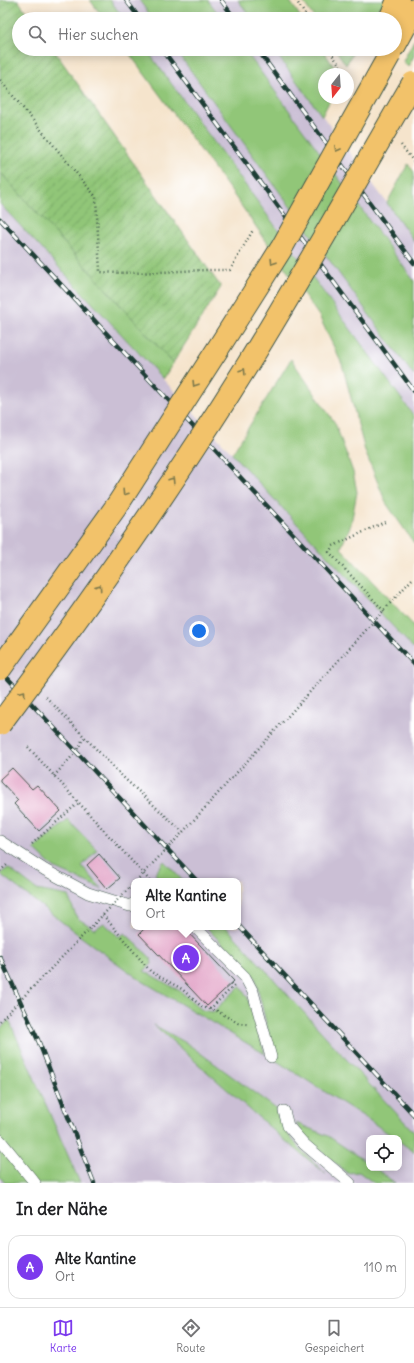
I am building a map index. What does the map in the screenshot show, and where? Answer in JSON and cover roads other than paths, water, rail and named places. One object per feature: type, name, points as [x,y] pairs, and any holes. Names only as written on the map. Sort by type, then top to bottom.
[{"type":"highway","points":[[393,12],[398,0]]},
{"type":"highway","points":[[402,29],[414,10]]},
{"type":"highway","points":[[0,669],[97,534],[153,451],[281,249],[356,115],[386,56]]},
{"type":"highway","points":[[0,724],[47,662],[127,548],[247,365],[312,258],[413,82]]},
{"type":"highway","points":[[380,138],[414,110]]},
{"type":"lane","points":[[0,841],[45,870],[88,893],[131,905]]},
{"type":"lane","points":[[199,930],[245,977],[253,992],[270,1057]]},
{"type":"lane","points":[[284,1111],[288,1126],[304,1144],[350,1183]]},
{"type":"lane","points":[[0,1140],[35,1183]]},
{"type":"railway","points":[[126,0],[135,12]]},
{"type":"railway","points":[[221,0],[230,12]]},
{"type":"railway","points":[[167,56],[414,391]]},
{"type":"railway","points":[[262,56],[414,263]]},
{"type":"railway","points":[[0,219],[414,664]]},
{"type":"railway","points":[[0,670],[194,878]]},
{"type":"railway","points":[[241,928],[414,1115]]},
{"type":"railway","points":[[0,957],[38,1040],[94,1183]]},
{"type":"place","name":"Alte Kantine","points":[[186,958]]}]
